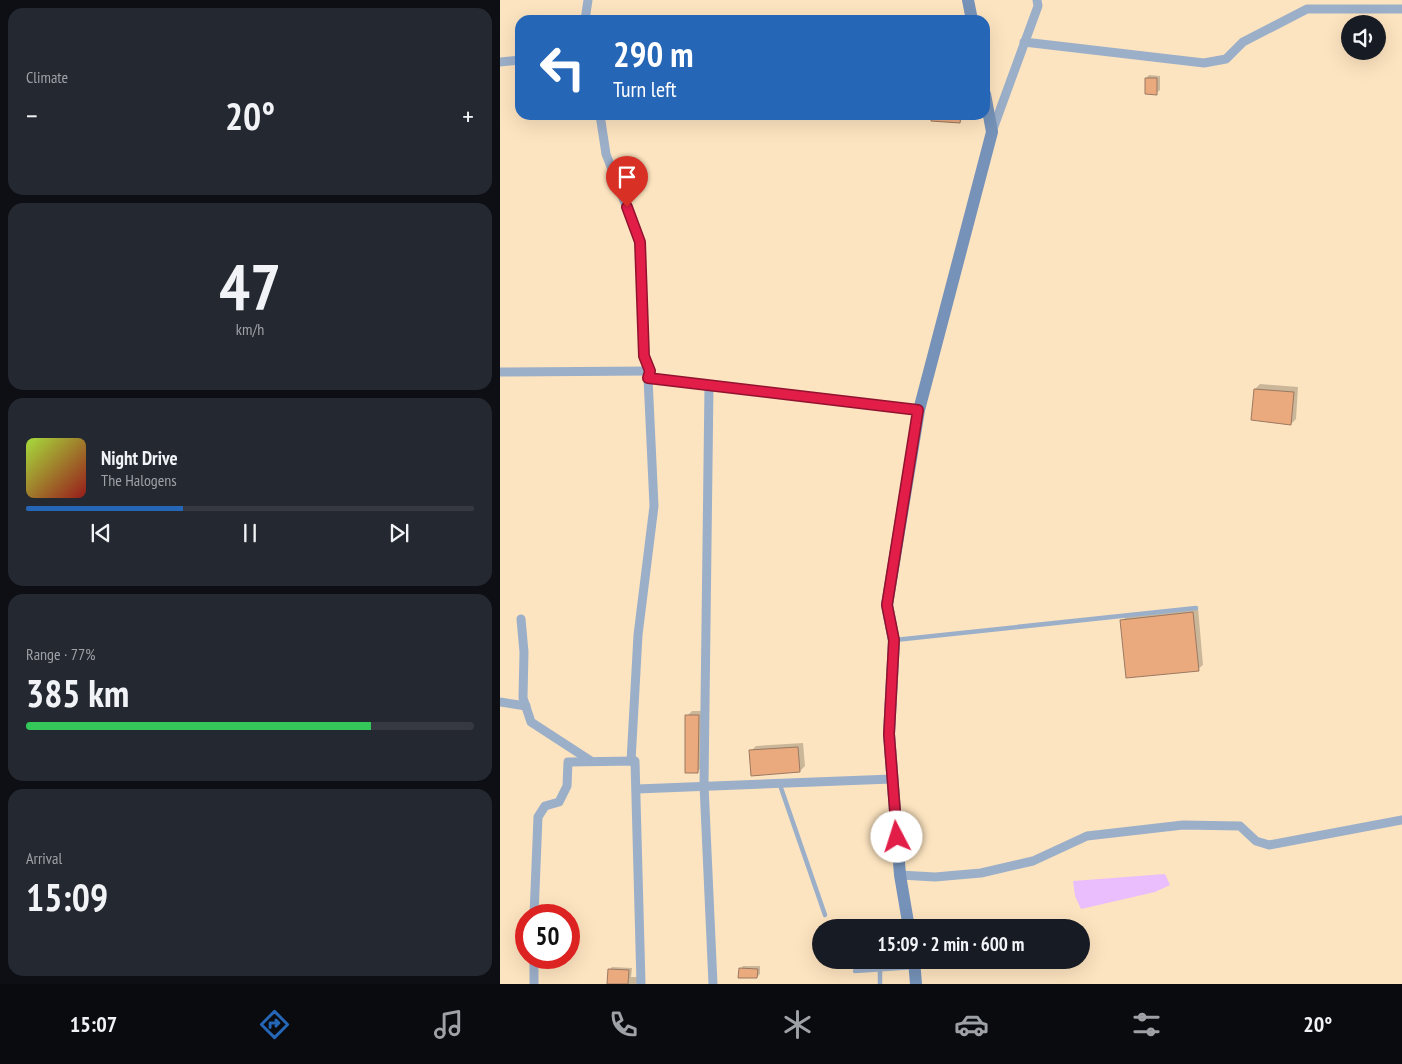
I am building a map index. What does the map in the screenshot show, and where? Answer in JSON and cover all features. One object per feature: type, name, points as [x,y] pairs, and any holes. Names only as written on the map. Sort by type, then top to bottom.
[{"type":"main road","points":[[968,0],[971,15]]},
{"type":"main road","points":[[907,919],[900,875],[889,734],[894,640],[887,605],[918,410],[992,132],[990,120]]},
{"type":"main road","points":[[915,969],[916,984]]},
{"type":"street","points":[[586,15],[588,0]]},
{"type":"street","points":[[992,132],[1038,6],[1038,0]]},
{"type":"street","points":[[1024,42],[1204,63],[1226,59],[1243,42],[1307,9],[1402,9]]},
{"type":"street","points":[[500,62],[515,60]]},
{"type":"street","points":[[601,120],[606,154],[640,242],[644,356],[649,375],[654,506],[638,635],[631,761]]},
{"type":"street","points":[[500,372],[649,375],[709,385],[918,410]]},
{"type":"street","points":[[709,385],[704,785],[713,984]]},
{"type":"street","points":[[520,619],[524,652],[523,698],[531,722],[591,762]]},
{"type":"street","points":[[500,702],[526,706]]},
{"type":"street","points":[[534,904],[538,817],[545,806],[559,802],[567,786],[568,762],[636,761],[641,984]]},
{"type":"street","points":[[638,790],[704,785],[780,785],[892,779]]},
{"type":"street","points":[[900,875],[935,877],[981,873],[1033,861],[1087,836],[1183,825],[1240,826],[1256,841],[1269,845],[1402,820]]},
{"type":"street","points":[[534,969],[534,984]]},
{"type":"lane","points":[[894,640],[1196,608]]},
{"type":"lane","points":[[780,785],[825,915]]},
{"type":"lane","points":[[855,971],[880,969],[880,984]]},
{"type":"shaded area","points":[[1165,874],[1170,885],[1155,892],[1081,909],[1075,896],[1073,881]]},
{"type":"building","points":[[1145,78],[1157,78],[1157,95],[1145,94]]},
{"type":"building","points":[[931,120],[960,120],[960,123]]},
{"type":"building","points":[[1254,389],[1294,392],[1291,425],[1251,420]]},
{"type":"building","points":[[1193,612],[1199,671],[1126,678],[1120,620]]},
{"type":"building","points":[[685,715],[699,715],[698,773],[685,773]]},
{"type":"building","points":[[798,747],[800,772],[751,776],[749,750]]},
{"type":"building","points":[[739,968],[758,969],[757,978],[738,978]]},
{"type":"building","points":[[608,969],[629,970],[628,984],[607,984]]},
{"type":"route","points":[[627,207],[640,242],[644,356],[650,371],[648,378],[918,410],[887,605],[894,640],[889,734],[897,837]]}]
